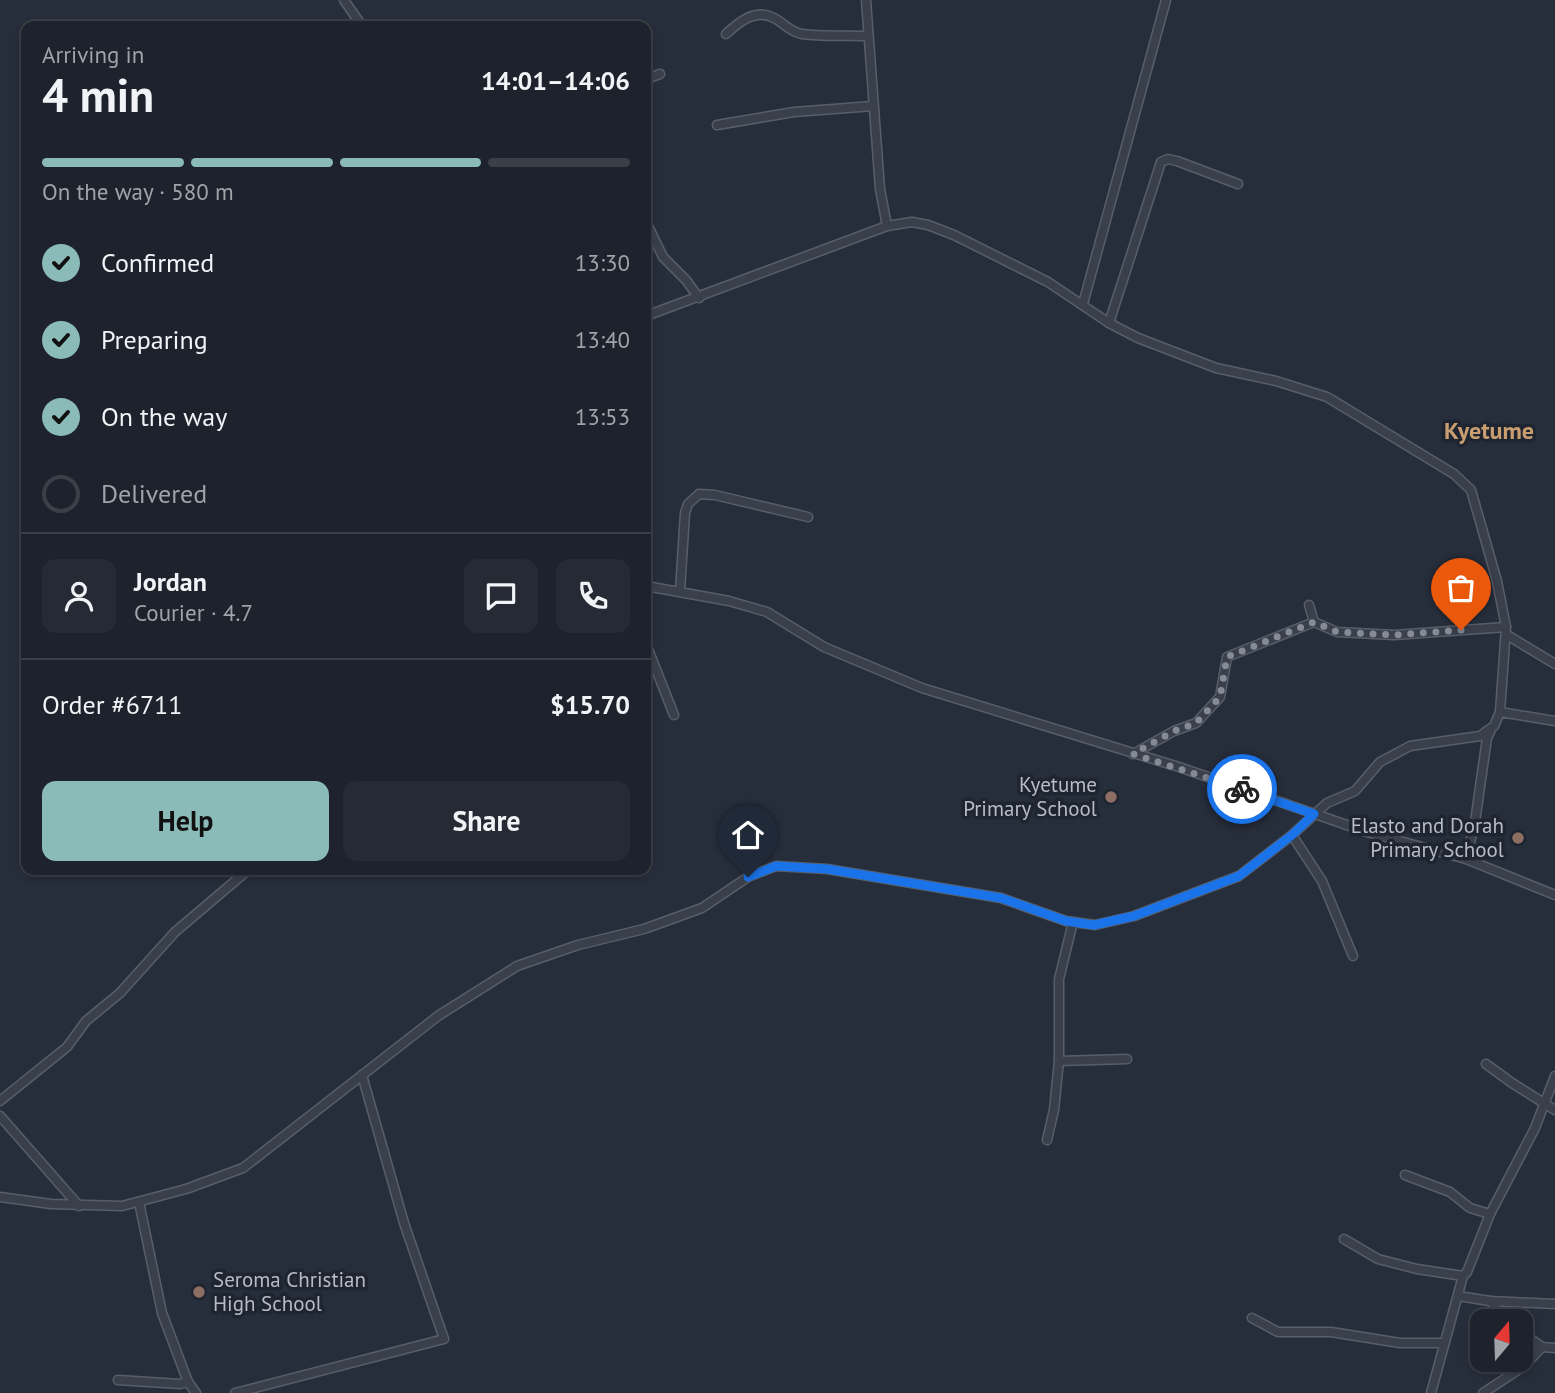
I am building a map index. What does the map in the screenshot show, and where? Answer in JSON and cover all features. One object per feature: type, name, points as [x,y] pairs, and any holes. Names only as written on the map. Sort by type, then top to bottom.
[{"type":"street","points":[[344,0],[359,21]]},
{"type":"street","points":[[866,0],[880,189],[887,226]]},
{"type":"street","points":[[1083,304],[1166,0]]},
{"type":"street","points":[[726,34],[748,17],[761,14],[773,17],[792,31],[803,34],[867,36]]},
{"type":"street","points":[[651,77],[660,74]]},
{"type":"street","points":[[717,125],[794,112],[873,106]]},
{"type":"street","points":[[1109,323],[1161,162],[1168,159],[1177,161],[1238,184]]},
{"type":"street","points":[[651,314],[887,226],[912,222],[928,225],[954,235],[1048,282],[1109,323],[1177,354],[1216,368],[1276,381],[1328,397],[1459,478],[1471,490],[1497,581],[1506,631],[1500,712],[1487,738],[1475,822],[1466,859]]},
{"type":"street","points":[[651,232],[663,257],[699,298]]},
{"type":"street","points":[[680,591],[685,513],[688,504],[699,495],[715,495],[808,517]]},
{"type":"street","points":[[651,587],[729,601],[767,612],[824,647],[922,688],[1133,754],[1367,832],[1466,859],[1555,895]]},
{"type":"street","points":[[1309,606],[1314,622]]},
{"type":"street","points":[[1133,754],[1174,731],[1196,723],[1220,697],[1227,657],[1314,622],[1337,632],[1394,635],[1506,631],[1555,664]]},
{"type":"street","points":[[651,657],[674,715]]},
{"type":"street","points":[[1500,712],[1555,721]]},
{"type":"street","points":[[0,1197],[79,1206],[122,1206],[186,1189],[243,1168],[438,1016],[517,966],[578,945],[644,929],[702,908],[748,877],[776,866],[827,869],[1001,898],[1073,922],[1094,925],[1134,916],[1239,876],[1292,835],[1327,803],[1355,791],[1381,762],[1410,746],[1480,736],[1494,726]]},
{"type":"street","points":[[1292,835],[1322,881],[1353,956]]},
{"type":"street","points":[[0,1101],[66,1047],[86,1021],[120,993],[175,932],[242,875]]},
{"type":"street","points":[[1047,1140],[1054,1110],[1059,1061],[1059,979],[1073,922]]},
{"type":"street","points":[[1059,1061],[1127,1059]]},
{"type":"street","points":[[1486,1064],[1555,1110]]},
{"type":"street","points":[[234,1393],[444,1339],[404,1223],[362,1075]]},
{"type":"street","points":[[1430,1393],[1464,1276],[1490,1214],[1546,1103],[1555,1076]]},
{"type":"street","points":[[0,1116],[79,1206]]},
{"type":"street","points":[[1405,1175],[1450,1192],[1470,1208],[1490,1214]]},
{"type":"street","points":[[139,1202],[162,1313],[188,1382],[196,1393]]},
{"type":"street","points":[[1344,1239],[1378,1259],[1464,1276]]},
{"type":"street","points":[[1458,1296],[1490,1301],[1555,1304]]},
{"type":"street","points":[[1490,1301],[1497,1309]]},
{"type":"street","points":[[1251,1318],[1278,1332],[1331,1332],[1401,1343],[1443,1343]]},
{"type":"street","points":[[1533,1341],[1542,1347],[1555,1348]]},
{"type":"street","points":[[1483,1393],[1524,1366],[1542,1347]]},
{"type":"street","points":[[118,1381],[180,1384],[188,1382]]},
{"type":"way so far","points":[[1242,789],[1133,754],[1174,731],[1196,723],[1220,697],[1227,657],[1314,622],[1337,632],[1394,635],[1461,630]]},
{"type":"place","name":"Kyetume Primary School","points":[[1111,797]]},
{"type":"place","name":"Elasto and Dorah Primary School","points":[[1518,838]]},
{"type":"place","name":"Seroma Christian High School","points":[[199,1292]]},
{"type":"district","name":"Kyetume","points":[[1489,431]]},
{"type":"route","points":[[748,877],[776,866],[827,869],[1001,898],[1066,921],[1094,925],[1134,916],[1239,876],[1292,835],[1314,814],[1242,789]]}]
